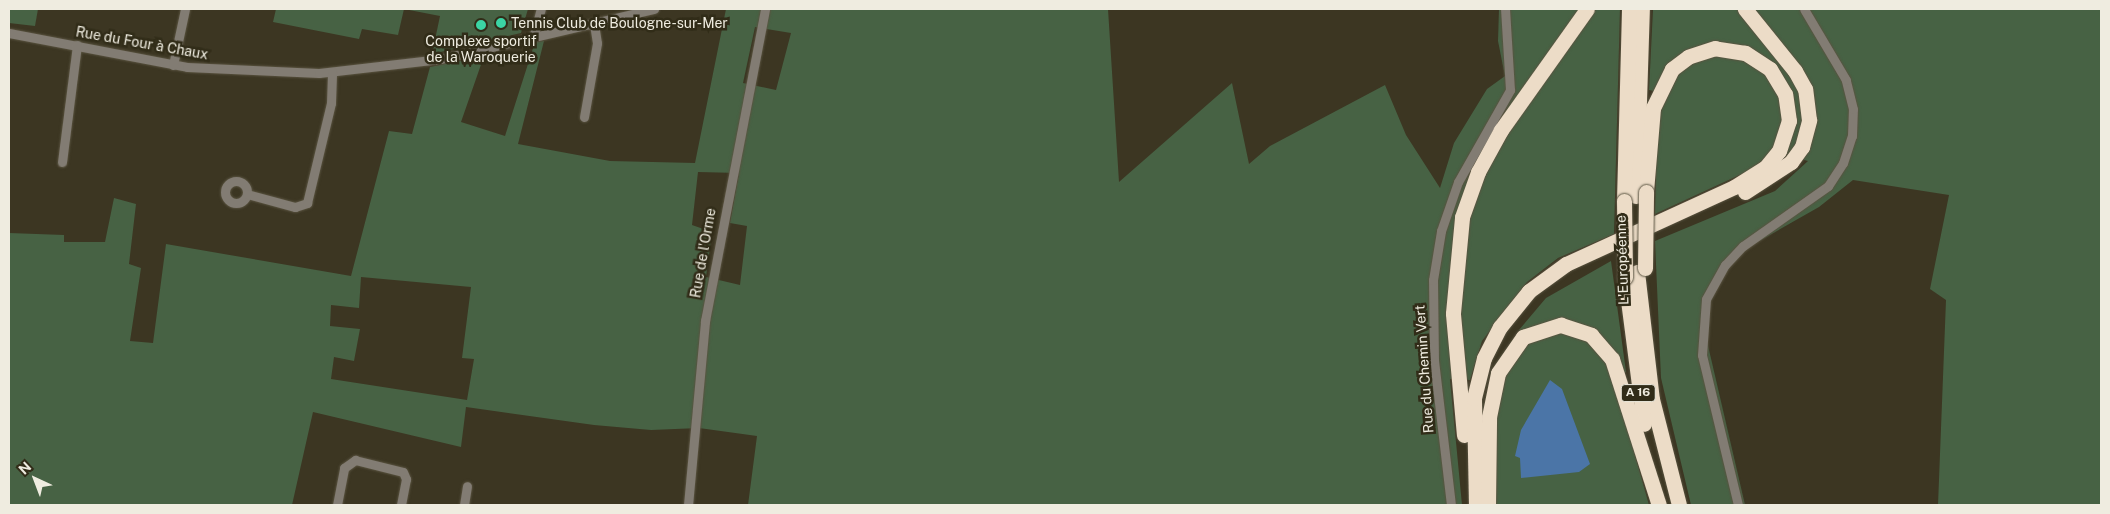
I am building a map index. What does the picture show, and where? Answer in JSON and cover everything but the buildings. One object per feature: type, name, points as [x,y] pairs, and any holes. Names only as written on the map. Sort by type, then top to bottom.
[{"type":"highway","points":[[1471,505],[1453,313],[1462,217],[1478,172],[1501,130],[1587,9]]},
{"type":"highway","name":"L'Européenne","points":[[1629,9],[1640,405],[1666,505]]},
{"type":"highway","name":"L'Européenne","points":[[1635,196],[1642,9]]},
{"type":"highway","points":[[1486,505],[1480,443],[1484,390],[1498,348],[1523,310],[1552,283],[1590,260],[1766,181],[1802,148],[1809,120],[1805,89],[1787,60],[1745,9]]},
{"type":"highway","points":[[1476,505],[1474,398],[1484,358],[1500,327],[1530,291],[1561,267],[1725,191],[1765,168],[1779,151],[1789,121],[1786,94],[1770,69],[1745,53],[1715,48],[1688,57],[1672,69],[1653,108],[1635,196],[1636,272],[1657,424],[1679,505]]},
{"type":"highway","points":[[1486,505],[1489,417],[1498,373],[1523,337],[1542,328],[1561,325],[1591,335],[1612,359],[1659,505]]},
{"type":"street","points":[[173,65],[185,9]]},
{"type":"street","points":[[533,38],[541,9]]},
{"type":"street","name":"Rue du Four à Chaux","points":[[9,33],[173,65],[256,73],[332,72],[433,60],[654,9]]},
{"type":"street","name":"Rue de l'Orme","points":[[688,505],[704,321],[764,9]]},
{"type":"street","name":"Rue du Chemin Vert","points":[[1451,505],[1434,360],[1433,280],[1442,231],[1458,182],[1510,90],[1505,9]]},
{"type":"street","points":[[1738,505],[1702,354],[1706,299],[1725,265],[1743,246],[1828,186],[1843,163],[1852,136],[1853,109],[1846,80],[1804,9]]},
{"type":"street","points":[[584,117],[596,43],[594,23]]},
{"type":"street","points":[[62,162],[77,45]]},
{"type":"street","points":[[247,194],[299,207],[308,203],[331,104],[332,72]]},
{"type":"street","points":[[337,505],[344,468],[355,460],[403,472],[406,479],[401,505]]},
{"type":"street","points":[[464,505],[467,486]]},
{"type":"green space","points":[[9,9],[38,9],[35,26],[9,23]]},
{"type":"green space","name":"Complexe sportif de la Waroquerie","points":[[276,9],[404,9],[398,35],[362,29],[359,39],[273,22]]},
{"type":"green space","name":"Complexe sportif de la Waroquerie","points":[[404,9],[528,9],[521,33],[432,54],[440,16]]},
{"type":"green space","points":[[726,9],[1108,9],[1119,182],[1232,83],[1249,164],[1270,146],[1385,85],[1406,135],[1440,188],[1454,143],[1487,89],[1505,76],[1498,41],[1499,9],[1620,9],[1614,234],[1558,258],[1527,282],[1482,341],[1470,380],[1450,379],[1462,505],[748,505],[757,436],[699,428],[651,430],[594,425],[466,407],[461,447],[313,412],[292,505],[9,505],[9,233],[64,235],[64,242],[105,242],[114,198],[136,204],[129,264],[141,268],[130,341],[153,343],[166,244],[351,276],[389,131],[412,134],[430,67],[484,56],[461,122],[505,136],[535,42],[544,41],[518,144],[610,161],[695,163]],"holes":[[[755,27],[791,33],[776,90],[743,83]],[[698,172],[739,173],[730,223],[747,226],[740,285],[706,277],[712,232],[692,225]],[[361,277],[471,287],[462,358],[474,359],[467,400],[331,379],[334,357],[354,361],[360,329],[330,326],[331,305],[359,308]]]},
{"type":"green space","points":[[1653,9],[2101,9],[2101,505],[1938,505],[1946,300],[1930,289],[1949,195],[1853,180],[1819,207],[1747,248],[1724,273],[1710,303],[1706,337],[1745,505],[1691,505],[1661,378],[1655,241],[1775,191],[1808,161],[1786,155],[1763,160],[1746,172],[1655,214],[1657,122],[1667,94],[1649,90]]},
{"type":"green space","points":[[1611,261],[1626,372],[1613,377],[1649,505],[1496,505],[1497,402],[1506,372],[1523,347],[1519,330],[1546,298]]},
{"type":"water","points":[[1550,380],[1562,389],[1590,464],[1579,472],[1521,478],[1520,458],[1515,456],[1521,430]]},
{"type":"place","name":"Tennis Club de Boulogne-sur-Mer","points":[[501,23]]},
{"type":"place","name":"Complexe sportif de la Waroquerie","points":[[481,25]]}]
